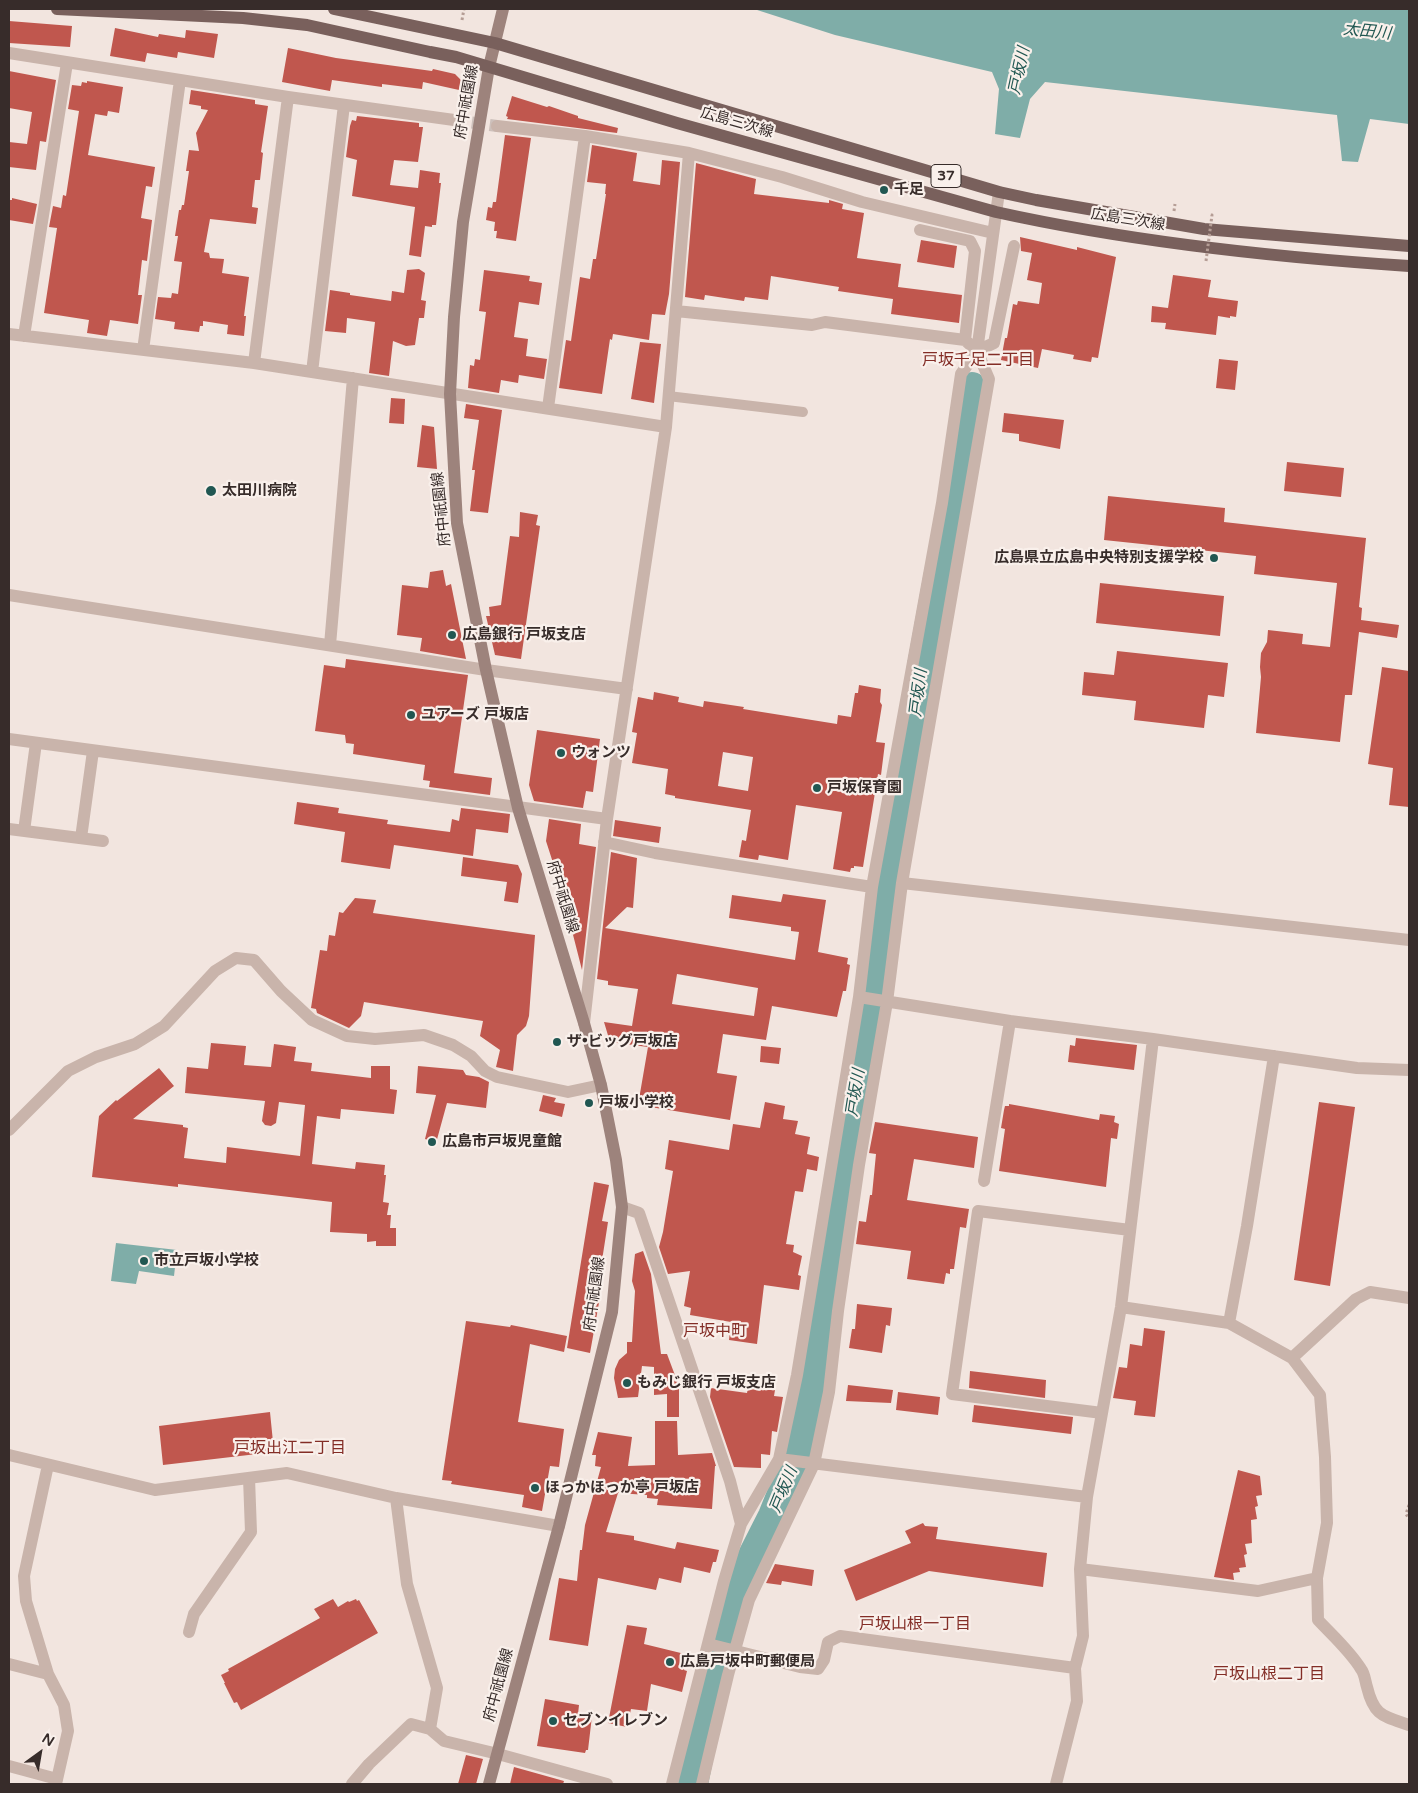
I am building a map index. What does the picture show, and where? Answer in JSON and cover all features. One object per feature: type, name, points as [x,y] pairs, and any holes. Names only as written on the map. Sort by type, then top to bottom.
[{"type":"main road","name":"広島三次線","points":[[57,9],[244,18],[307,25],[456,57],[677,124],[996,212],[1032,220],[1203,248],[1409,266]]},
{"type":"main road","name":"広島三次線","points":[[334,9],[495,43],[999,192],[1204,229],[1409,246]]},
{"type":"main road","name":"府中祇園線","points":[[489,1784],[559,1526],[612,1312],[622,1207],[616,1160],[601,1085],[584,1023],[518,808],[486,670],[457,523],[450,394],[462,222],[489,67],[502,14]]},
{"type":"street","points":[[9,53],[288,97],[454,120]]},
{"type":"street","points":[[24,336],[68,63]]},
{"type":"street","points":[[143,350],[180,80]]},
{"type":"street","points":[[254,364],[288,97]]},
{"type":"street","points":[[312,372],[344,105]]},
{"type":"street","points":[[497,126],[585,136],[690,153],[782,177],[862,202],[993,233]]},
{"type":"street","points":[[548,408],[585,136]]},
{"type":"street","points":[[584,1023],[607,819],[666,427],[690,153]]},
{"type":"street","points":[[672,1784],[711,1645],[741,1524],[784,1460],[859,997],[872,888],[942,503],[961,374],[977,351],[999,192]]},
{"type":"street","points":[[920,230],[970,241],[974,251],[965,340]]},
{"type":"street","points":[[977,351],[994,343],[1014,246]]},
{"type":"street","points":[[676,310],[812,325],[825,322],[965,340],[977,351],[988,379],[902,883],[887,1002],[858,1175],[838,1311],[829,1392],[810,1463],[749,1600],[732,1650],[702,1784]]},
{"type":"street","points":[[9,334],[312,372],[666,427]]},
{"type":"street","points":[[330,645],[353,378]]},
{"type":"street","points":[[9,595],[486,670],[627,689]]},
{"type":"street","points":[[9,739],[607,819]]},
{"type":"street","points":[[24,831],[36,743]]},
{"type":"street","points":[[81,838],[93,751]]},
{"type":"street","points":[[9,829],[103,841]]},
{"type":"street","points":[[604,842],[655,853],[872,888]]},
{"type":"street","points":[[902,883],[1409,940]]},
{"type":"street","points":[[9,1130],[68,1070],[96,1057],[134,1044],[164,1026],[215,971],[236,958],[254,960],[312,1020],[347,1036],[375,1039],[424,1035],[453,1045],[471,1056],[485,1070],[497,1077],[568,1092],[601,1085]]},
{"type":"street","points":[[859,997],[1010,1021],[1356,1068],[1409,1070]]},
{"type":"street","points":[[984,1181],[1010,1021]]},
{"type":"street","points":[[1056,1784],[1077,1700],[1076,1668],[1083,1636],[1080,1570],[1087,1497],[1121,1307],[1153,1039]]},
{"type":"street","points":[[1229,1323],[1247,1226],[1274,1056]]},
{"type":"street","points":[[622,1207],[639,1213],[730,1481],[741,1524]]},
{"type":"street","points":[[1102,1413],[952,1394],[978,1211],[1130,1230]]},
{"type":"street","points":[[1292,1358],[1356,1299],[1370,1292],[1409,1298]]},
{"type":"street","points":[[1121,1307],[1229,1323],[1292,1358],[1320,1395],[1325,1457],[1327,1523],[1317,1578],[1318,1620],[1351,1655],[1363,1671],[1371,1704],[1376,1711],[1388,1718],[1409,1725]]},
{"type":"street","points":[[9,1455],[155,1490],[287,1473],[396,1498],[559,1526]]},
{"type":"street","points":[[784,1460],[1087,1497]]},
{"type":"street","points":[[9,1766],[57,1782],[68,1731],[64,1705],[48,1674],[26,1601],[24,1576],[48,1464]]},
{"type":"street","points":[[189,1632],[194,1614],[252,1532],[249,1478]]},
{"type":"street","points":[[396,1498],[407,1584],[437,1688],[430,1729]]},
{"type":"street","points":[[1080,1570],[1258,1591],[1317,1578]]},
{"type":"street","points":[[711,1645],[800,1667],[818,1669],[824,1660],[828,1642],[840,1636],[1076,1668]]},
{"type":"street","points":[[9,1664],[48,1674]]},
{"type":"street","points":[[352,1784],[368,1764],[411,1724],[430,1729],[444,1741],[607,1784]]},
{"type":"lane","points":[[668,396],[803,412]]},
{"type":"path","points":[[462,20],[464,11]]},
{"type":"path","points":[[1206,261],[1212,215],[1209,215]]},
{"type":"path","points":[[1409,1505],[1406,1514],[1409,1519]]},
{"type":"water","name":"太田川","points":[[754,9],[1409,9],[1409,124],[1370,119],[1358,162],[1342,161],[1337,115],[1045,82],[1030,99],[1020,138],[995,134],[999,89],[992,72],[835,35]]},
{"type":"water","name":"市立戸坂小学校","points":[[116,1243],[177,1250],[174,1276],[139,1271],[136,1284],[111,1281]]},
{"type":"building","points":[[9,21],[72,26],[70,47],[9,43]]},
{"type":"building","points":[[115,28],[158,37],[159,34],[185,38],[186,30],[218,34],[214,58],[178,52],[177,58],[147,53],[145,62],[110,56]]},
{"type":"building","points":[[288,48],[336,58],[432,71],[433,69],[455,74],[461,80],[459,90],[423,82],[422,89],[382,84],[382,87],[332,80],[330,91],[282,82]]},
{"type":"building","points":[[9,71],[56,80],[46,142],[40,141],[36,170],[9,167],[9,142],[27,144],[32,112],[9,108]]},
{"type":"building","points":[[87,81],[123,87],[119,113],[108,111],[107,116],[95,114],[88,155],[155,167],[152,187],[146,186],[141,218],[152,220],[147,261],[142,260],[138,295],[142,295],[138,324],[110,320],[107,336],[87,333],[89,320],[44,313],[57,228],[49,227],[53,206],[61,208],[63,195],[66,196],[79,111],[68,109],[72,85],[81,86],[82,82],[87,83]]},
{"type":"building","points":[[191,90],[255,100],[255,104],[268,106],[261,152],[263,153],[260,180],[255,180],[252,207],[258,208],[256,224],[210,219],[204,252],[209,253],[210,258],[224,259],[222,273],[249,277],[244,316],[246,316],[244,336],[227,334],[228,325],[203,321],[203,326],[200,326],[199,332],[174,329],[175,322],[155,319],[158,297],[171,298],[172,293],[178,294],[182,262],[174,261],[178,236],[175,236],[179,210],[184,205],[189,171],[186,171],[189,150],[199,151],[196,133],[208,110],[201,109],[201,106],[189,104]]},
{"type":"building","points":[[512,96],[549,106],[578,116],[578,118],[618,128],[617,133],[507,119],[508,117],[506,116]]},
{"type":"building","points":[[357,116],[419,123],[419,127],[423,127],[418,162],[394,160],[390,185],[418,188],[420,170],[440,173],[439,183],[441,183],[436,225],[432,225],[432,227],[425,226],[421,257],[409,255],[415,207],[352,196],[357,160],[346,157],[350,126],[352,120],[356,121]]},
{"type":"building","points":[[505,135],[531,138],[516,241],[496,238],[497,231],[494,231],[495,222],[486,220],[488,207],[492,208],[493,202],[496,202]]},
{"type":"building","points":[[592,145],[637,153],[633,181],[660,185],[662,160],[680,162],[669,294],[665,315],[652,314],[649,340],[613,334],[612,340],[610,339],[602,394],[559,388],[566,340],[571,341],[580,277],[590,279],[593,259],[596,259],[606,194],[606,184],[587,182]]},
{"type":"building","points":[[696,163],[756,179],[754,194],[829,203],[829,200],[843,204],[842,209],[864,213],[857,258],[901,264],[898,287],[962,295],[959,323],[891,314],[893,299],[838,291],[839,287],[771,276],[768,300],[745,297],[744,301],[705,295],[704,300],[685,297]]},
{"type":"building","points":[[12,198],[37,204],[33,224],[9,220],[9,200],[12,200]]},
{"type":"building","points":[[1020,237],[1077,250],[1077,247],[1116,257],[1098,358],[1092,357],[1091,362],[1073,359],[1074,355],[1042,349],[1038,368],[1001,360],[1013,304],[1017,305],[1018,301],[1039,304],[1042,283],[1027,280],[1032,253],[1021,251]]},
{"type":"building","points":[[921,240],[957,246],[954,268],[917,262]]},
{"type":"building","points":[[419,269],[425,273],[421,300],[426,301],[424,318],[419,318],[415,345],[406,346],[393,341],[389,376],[369,373],[375,322],[347,318],[346,333],[325,331],[330,290],[391,301],[392,291],[404,293],[407,270]]},
{"type":"building","points":[[484,270],[530,276],[529,281],[542,283],[539,305],[519,302],[514,337],[528,339],[526,356],[547,359],[544,379],[519,375],[518,383],[501,380],[499,393],[468,388],[470,365],[474,366],[475,359],[480,360],[486,312],[479,311]]},
{"type":"building","points":[[1173,275],[1211,280],[1208,297],[1238,301],[1236,317],[1218,316],[1216,335],[1165,329],[1166,323],[1151,322],[1152,306],[1168,308]]},
{"type":"building","points":[[640,342],[661,344],[654,403],[631,399]]},
{"type":"building","points":[[1219,359],[1238,361],[1235,390],[1216,388]]},
{"type":"building","points":[[391,398],[405,399],[404,424],[389,423]]},
{"type":"building","points":[[466,404],[502,410],[488,513],[470,511],[475,470],[472,470],[479,420],[464,418]]},
{"type":"building","points":[[1004,413],[1064,420],[1060,449],[1019,441],[1019,434],[1002,432]]},
{"type":"building","points":[[422,425],[434,427],[437,469],[417,467]]},
{"type":"building","points":[[1287,462],[1344,468],[1341,497],[1284,491]]},
{"type":"building","points":[[1108,496],[1225,508],[1224,522],[1366,538],[1359,607],[1362,608],[1361,620],[1399,625],[1397,638],[1359,632],[1352,695],[1345,695],[1340,742],[1256,733],[1261,653],[1267,642],[1268,630],[1303,634],[1302,644],[1330,647],[1337,583],[1254,574],[1256,556],[1104,540]]},
{"type":"building","points":[[520,512],[538,515],[536,525],[540,526],[521,659],[495,655],[486,616],[490,616],[489,607],[501,605],[510,536],[519,537]]},
{"type":"building","points":[[443,570],[446,586],[451,584],[466,659],[420,651],[422,638],[397,635],[402,585],[428,588],[430,572]]},
{"type":"building","points":[[1100,583],[1224,596],[1220,636],[1096,623]]},
{"type":"building","points":[[1117,651],[1228,663],[1224,697],[1208,695],[1204,728],[1134,720],[1136,701],[1082,695],[1084,672],[1114,675]]},
{"type":"building","points":[[346,659],[468,675],[454,773],[492,778],[490,795],[429,787],[430,781],[423,780],[425,765],[353,754],[354,744],[346,743],[345,735],[315,731],[324,665],[345,668]]},
{"type":"building","points":[[1382,667],[1409,671],[1409,807],[1389,805],[1393,768],[1368,764]]},
{"type":"building","points":[[859,685],[881,689],[880,702],[882,705],[876,742],[885,743],[881,775],[878,774],[863,867],[854,866],[850,872],[833,869],[842,812],[796,805],[788,860],[759,855],[758,860],[739,857],[742,840],[746,841],[751,810],[675,798],[675,796],[665,794],[668,769],[632,763],[637,733],[632,732],[638,697],[653,700],[654,692],[679,697],[678,702],[703,707],[704,701],[837,724],[838,715],[851,717],[855,693],[858,693]],"holes":[[[723,752],[753,757],[748,791],[718,786]]]},
{"type":"building","points":[[537,730],[600,739],[593,792],[586,791],[583,808],[534,801],[529,785]]},
{"type":"building","points":[[297,802],[339,808],[338,813],[388,820],[387,824],[450,832],[452,819],[459,821],[461,808],[510,814],[508,833],[476,829],[473,856],[394,845],[390,869],[341,862],[345,832],[294,824]]},
{"type":"building","points":[[549,819],[581,824],[579,844],[596,847],[582,970],[570,923],[574,898],[564,897],[546,841]]},
{"type":"building","points":[[615,820],[661,827],[659,843],[613,836]]},
{"type":"building","points":[[611,852],[637,858],[633,908],[627,907],[605,928],[795,960],[799,932],[791,931],[791,927],[729,918],[732,895],[781,902],[783,894],[826,900],[818,952],[848,958],[847,964],[850,965],[846,991],[843,991],[837,1017],[772,1006],[766,1040],[723,1034],[717,1073],[737,1076],[730,1120],[638,1105],[648,1047],[610,1042],[604,1022],[632,1026],[638,989],[608,985],[608,981],[597,979]],"holes":[[[677,974],[758,988],[754,1016],[672,1004]]]},
{"type":"building","points":[[463,857],[518,865],[522,874],[518,903],[504,901],[507,882],[461,876]]},
{"type":"building","points":[[355,898],[376,900],[373,913],[535,935],[529,1016],[526,1026],[517,1035],[513,1071],[496,1067],[500,1050],[480,1036],[483,1021],[364,1002],[361,1016],[349,1028],[317,1013],[316,1009],[311,1008],[320,950],[327,951],[329,935],[335,936],[339,912],[343,913]]},
{"type":"building","points":[[1076,1038],[1137,1045],[1134,1070],[1068,1062],[1070,1045],[1075,1046]]},
{"type":"building","points":[[211,1043],[246,1046],[244,1065],[271,1067],[274,1044],[296,1047],[294,1061],[312,1063],[311,1071],[371,1078],[371,1066],[390,1066],[390,1089],[397,1090],[394,1114],[341,1109],[340,1119],[317,1116],[312,1164],[355,1169],[356,1162],[385,1165],[384,1175],[386,1175],[383,1202],[389,1203],[387,1215],[391,1215],[390,1228],[396,1228],[396,1246],[376,1246],[376,1241],[367,1242],[367,1234],[330,1232],[332,1202],[178,1184],[178,1187],[92,1177],[99,1116],[116,1100],[159,1068],[174,1086],[133,1119],[183,1125],[183,1127],[188,1128],[184,1158],[226,1163],[227,1147],[300,1156],[305,1105],[279,1102],[276,1123],[271,1126],[265,1125],[262,1121],[265,1101],[185,1093],[187,1067],[208,1069]]},
{"type":"building","points":[[761,1046],[781,1048],[779,1064],[760,1062]]},
{"type":"building","points":[[418,1066],[463,1070],[466,1075],[479,1077],[489,1082],[486,1108],[447,1103],[436,1143],[425,1139],[436,1095],[416,1093]]},
{"type":"building","points":[[543,1095],[556,1098],[554,1102],[565,1104],[562,1117],[539,1111]]},
{"type":"building","points":[[765,1102],[785,1106],[783,1119],[798,1121],[795,1134],[810,1137],[807,1154],[819,1157],[817,1171],[807,1169],[803,1192],[795,1191],[786,1244],[794,1245],[793,1252],[802,1256],[798,1275],[801,1276],[799,1290],[764,1285],[757,1344],[729,1340],[731,1322],[690,1315],[691,1308],[684,1306],[690,1271],[668,1274],[659,1247],[673,1171],[665,1169],[669,1140],[729,1150],[733,1124],[760,1128]]},
{"type":"building","points":[[1319,1102],[1355,1107],[1330,1286],[1294,1280]]},
{"type":"building","points":[[1009,1104],[1099,1120],[1100,1114],[1115,1116],[1114,1122],[1119,1124],[1117,1139],[1111,1138],[1106,1187],[999,1171],[1005,1129],[1001,1128],[1005,1106],[1009,1106]]},
{"type":"building","points":[[875,1122],[978,1137],[974,1168],[914,1159],[907,1200],[969,1209],[966,1228],[960,1227],[954,1269],[950,1269],[950,1274],[946,1273],[944,1284],[907,1279],[911,1251],[856,1244],[859,1221],[866,1222],[870,1195],[872,1195],[876,1154],[869,1153]]},
{"type":"building","points":[[594,1182],[609,1185],[602,1221],[608,1222],[598,1286],[602,1286],[590,1353],[567,1348]]},
{"type":"building","points":[[643,1251],[651,1274],[661,1354],[667,1354],[679,1386],[679,1417],[667,1417],[667,1394],[654,1395],[654,1367],[642,1366],[638,1397],[618,1398],[614,1378],[615,1369],[619,1360],[627,1353],[627,1342],[632,1342],[635,1291],[632,1281],[635,1254]]},
{"type":"building","points":[[857,1304],[892,1308],[890,1326],[886,1325],[882,1353],[849,1348],[852,1329],[855,1329]]},
{"type":"building","points":[[466,1321],[510,1327],[511,1325],[567,1336],[564,1352],[530,1344],[518,1422],[564,1429],[559,1467],[550,1466],[542,1511],[522,1507],[524,1495],[451,1484],[452,1481],[442,1480]]},
{"type":"building","points":[[1144,1328],[1165,1331],[1155,1417],[1134,1415],[1136,1401],[1113,1398],[1119,1367],[1127,1368],[1130,1344],[1142,1346]]},
{"type":"building","points":[[970,1371],[1046,1380],[1045,1398],[969,1388]]},
{"type":"building","points":[[848,1385],[893,1390],[891,1403],[846,1401]]},
{"type":"building","points":[[711,1388],[747,1393],[748,1388],[775,1390],[774,1396],[783,1397],[777,1432],[772,1431],[770,1455],[761,1454],[761,1468],[734,1467],[710,1397]]},
{"type":"building","points":[[898,1392],[940,1397],[938,1415],[896,1410]]},
{"type":"building","points":[[974,1405],[1073,1417],[1071,1434],[972,1422]]},
{"type":"building","points":[[270,1412],[274,1452],[163,1465],[159,1426]]},
{"type":"building","points":[[655,1421],[677,1421],[678,1455],[712,1453],[716,1466],[712,1509],[657,1505],[658,1499],[647,1498],[647,1495],[618,1493],[606,1532],[634,1536],[634,1540],[675,1549],[677,1542],[719,1550],[716,1562],[713,1562],[710,1573],[684,1567],[681,1583],[659,1578],[656,1590],[598,1578],[588,1646],[549,1640],[559,1578],[577,1581],[585,1525],[601,1467],[595,1466],[596,1455],[592,1455],[598,1432],[632,1437],[628,1466],[655,1465]]},
{"type":"building","points":[[1238,1470],[1260,1476],[1262,1495],[1256,1496],[1258,1506],[1255,1507],[1257,1519],[1251,1520],[1252,1543],[1245,1544],[1247,1554],[1244,1555],[1246,1567],[1239,1568],[1240,1572],[1233,1573],[1234,1580],[1214,1577]]},
{"type":"building","points":[[923,1523],[925,1526],[938,1527],[936,1539],[1047,1553],[1043,1587],[929,1571],[856,1601],[844,1570],[911,1543],[905,1531]]},
{"type":"building","points":[[775,1564],[814,1570],[812,1586],[782,1581],[781,1585],[766,1583]]},
{"type":"building","points":[[333,1599],[338,1607],[348,1601],[359,1600],[378,1633],[241,1710],[237,1702],[234,1703],[221,1675],[229,1671],[228,1669],[320,1618],[314,1609]]},
{"type":"building","points":[[627,1625],[647,1628],[644,1644],[689,1655],[684,1670],[687,1671],[682,1692],[651,1684],[647,1711],[631,1709],[627,1727],[608,1723]]},
{"type":"building","points":[[545,1699],[579,1705],[578,1714],[592,1716],[588,1750],[585,1753],[537,1746]]},
{"type":"building","points":[[466,1755],[483,1759],[476,1784],[458,1784]]},
{"type":"building","points":[[514,1767],[564,1781],[563,1784],[510,1784]]},
{"type":"waterway","name":"戸坂川","points":[[693,1784],[714,1679],[739,1583],[773,1516],[803,1442],[819,1356],[843,1166],[909,775],[922,666],[939,573],[959,491],[964,435],[972,387]]},
{"type":"tunnel","points":[[454,120],[497,126]]},
{"type":"place","name":"千足","points":[[884,190]]},
{"type":"place","name":"太田川病院","points":[[211,491]]},
{"type":"place","name":"広島県立広島中央特別支援学校","points":[[1214,558]]},
{"type":"place","name":"広島銀行 戸坂支店","points":[[452,635]]},
{"type":"place","name":"ユアーズ 戸坂店","points":[[411,715]]},
{"type":"place","name":"ウォンツ","points":[[561,753]]},
{"type":"place","name":"戸坂保育園","points":[[817,788]]},
{"type":"place","name":"ザ•ビッグ戸坂店","points":[[557,1042]]},
{"type":"place","name":"戸坂小学校","points":[[589,1103]]},
{"type":"place","name":"広島市戸坂児童館","points":[[432,1142]]},
{"type":"place","name":"市立戸坂小学校","points":[[144,1261]]},
{"type":"place","name":"もみじ銀行 戸坂支店","points":[[627,1383]]},
{"type":"place","name":"ほっかほっか亭 戸坂店","points":[[535,1488]]},
{"type":"place","name":"広島戸坂中町郵便局","points":[[670,1662]]},
{"type":"place","name":"セブンイレブン","points":[[553,1721]]},
{"type":"district","name":"戸坂千足二丁目","points":[[978,361]]},
{"type":"district","name":"戸坂中町","points":[[715,1332]]},
{"type":"district","name":"戸坂出江二丁目","points":[[290,1449]]},
{"type":"district","name":"戸坂山根一丁目","points":[[915,1625]]},
{"type":"district","name":"戸坂山根二丁目","points":[[1269,1675]]}]
